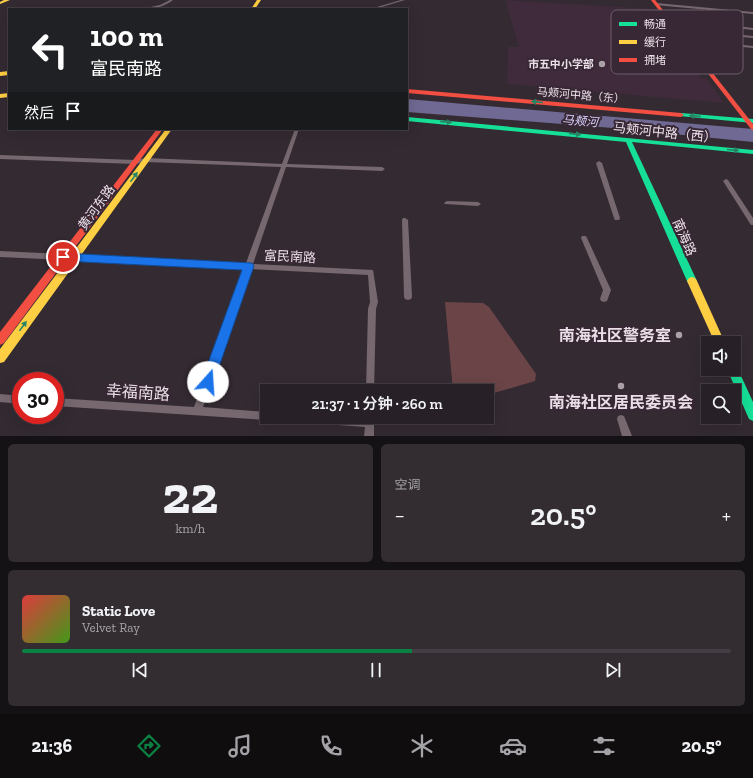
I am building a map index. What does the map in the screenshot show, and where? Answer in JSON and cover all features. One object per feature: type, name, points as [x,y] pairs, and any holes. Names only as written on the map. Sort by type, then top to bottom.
[{"type":"street","points":[[1,1],[8,0]]},
{"type":"street","points":[[149,8],[161,6],[172,0]]},
{"type":"street","points":[[376,8],[404,0]]},
{"type":"street","points":[[654,2],[726,10]]},
{"type":"street","points":[[654,2],[660,10]]},
{"type":"street","points":[[743,12],[753,13]]},
{"type":"street","points":[[743,28],[753,29]]},
{"type":"street","points":[[743,36],[753,37]]},
{"type":"street","points":[[743,46],[753,47]]},
{"type":"street","points":[[711,74],[751,124]]},
{"type":"street","name":"马颊河中路（东）","points":[[408,91],[751,124]]},
{"type":"street","name":"马颊河中路（西）","points":[[408,119],[753,152]]},
{"type":"street","name":"黄河东路","points":[[0,340],[159,130]]},
{"type":"street","name":"黄河东路","points":[[0,358],[168,130]]},
{"type":"street","points":[[197,411],[297,130]]},
{"type":"street","name":"南海路","points":[[628,140],[717,336]]},
{"type":"street","points":[[0,157],[135,162],[146,160],[382,169]]},
{"type":"street","points":[[600,163],[618,218]]},
{"type":"street","points":[[726,181],[753,223]]},
{"type":"street","points":[[448,203],[478,204]]},
{"type":"street","points":[[405,220],[408,297]]},
{"type":"street","points":[[584,238],[606,290],[604,300]]},
{"type":"street","name":"富民南路","points":[[0,254],[371,272],[374,302],[372,309],[370,384]]},
{"type":"street","points":[[735,376],[753,415]]},
{"type":"street","points":[[0,398],[12,399]]},
{"type":"street","name":"幸福南路","points":[[64,403],[260,416]]},
{"type":"street","points":[[621,419],[627,436]]},
{"type":"street","points":[[369,436],[370,424]]},
{"type":"shaded area","points":[[505,0],[652,9],[653,10],[611,10],[611,74],[698,74],[701,78],[707,79],[724,103],[507,84],[508,47],[519,47]]},
{"type":"shaded area","points":[[445,302],[483,303],[489,307],[536,374],[535,381],[494,393],[494,384],[452,384]]},
{"type":"water","name":"马颊河","points":[[408,99],[753,129],[753,142],[613,128],[408,112]]},
{"type":"traffic: fast","points":[[681,115],[753,121]]},
{"type":"traffic: fast","points":[[408,119],[753,152]]},
{"type":"traffic: fast","points":[[628,140],[692,281]]},
{"type":"traffic: fast","points":[[735,376],[753,415]]},
{"type":"traffic: slow","points":[[0,3],[8,0]]},
{"type":"traffic: slow","points":[[254,8],[259,0]]},
{"type":"traffic: slow","points":[[0,74],[8,73]]},
{"type":"traffic: slow","points":[[0,96],[8,95]]},
{"type":"traffic: slow","points":[[0,358],[168,130]]},
{"type":"traffic: slow","points":[[692,281],[717,336]]},
{"type":"traffic: jam","points":[[653,0],[661,10]]},
{"type":"traffic: jam","points":[[711,74],[753,128]]},
{"type":"traffic: jam","points":[[408,91],[681,115]]},
{"type":"traffic: jam","points":[[0,340],[159,130]]},
{"type":"place","name":"市五中小学部","points":[[602,64]]},
{"type":"place","name":"南海社区警务室","points":[[679,335]]},
{"type":"place","name":"南海社区居民委员会","points":[[621,386]]},
{"type":"route","points":[[63,257],[248,266],[208,382]]}]
